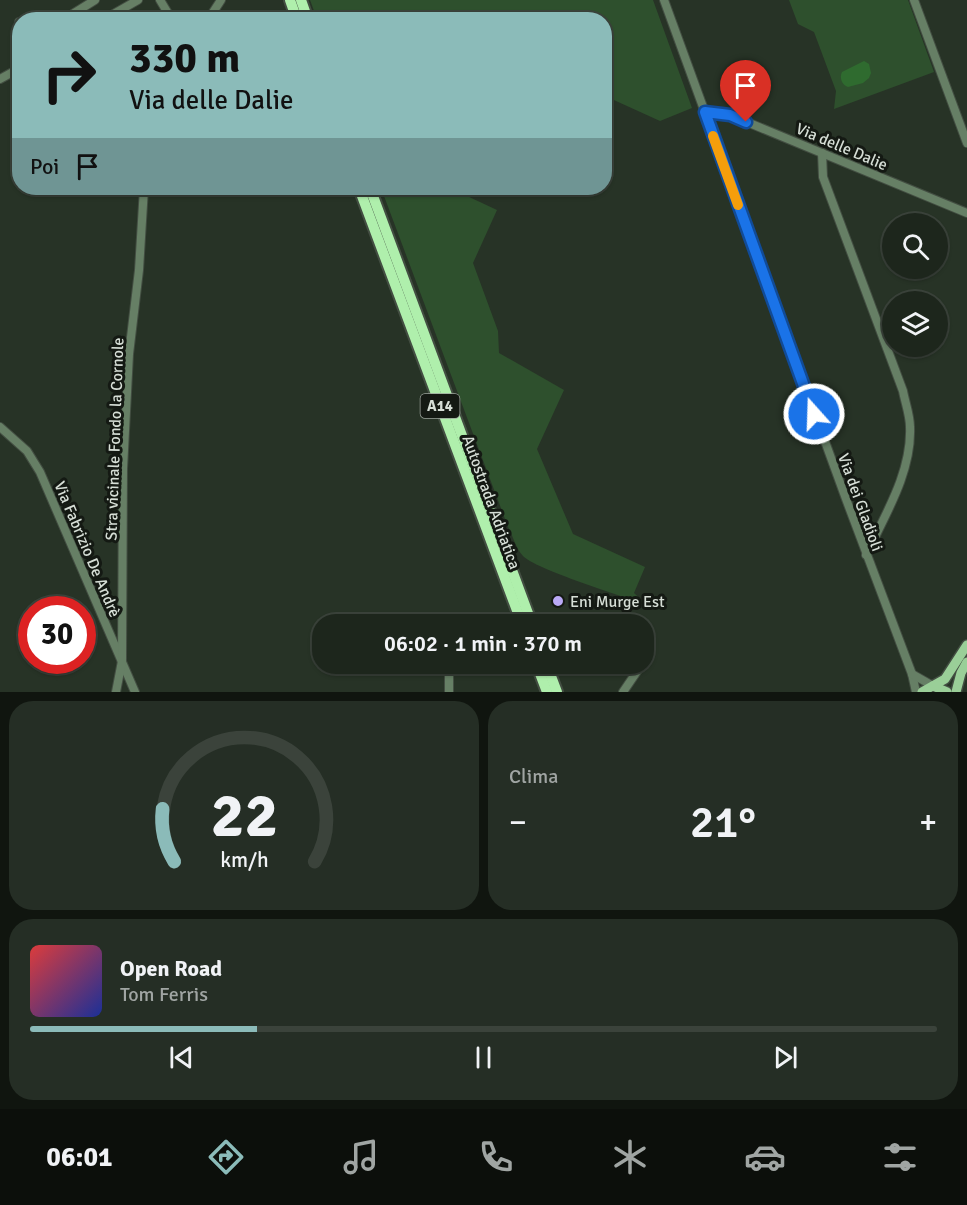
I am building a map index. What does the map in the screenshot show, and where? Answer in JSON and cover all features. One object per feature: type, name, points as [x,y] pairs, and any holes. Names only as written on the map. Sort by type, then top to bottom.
[{"type":"highway","name":"Autostrada Adriatica","points":[[362,195],[518,614]]},
{"type":"highway","name":"Autostrada Adriatica","points":[[373,195],[528,614]]},
{"type":"highway","points":[[540,674],[547,692]]},
{"type":"highway","points":[[550,674],[557,692]]},
{"type":"main road","points":[[922,692],[945,679],[967,645]]},
{"type":"main road","points":[[956,692],[961,673],[967,662]]},
{"type":"main road","points":[[933,686],[947,692]]},
{"type":"street","points":[[76,12],[95,0]]},
{"type":"street","points":[[118,12],[138,0]]},
{"type":"street","name":"Via dei Gladioli","points":[[664,0],[866,555],[912,674],[916,692]]},
{"type":"street","points":[[914,0],[967,143]]},
{"type":"street","name":"Via delle Dalie","points":[[705,112],[730,115],[967,213]]},
{"type":"street","points":[[822,153],[823,177],[903,390],[910,427],[907,457],[898,487],[866,555]]},
{"type":"street","name":"Stra vicinale Fondo la Cornole","points":[[116,692],[122,661],[123,469],[129,354],[139,270],[144,195]]},
{"type":"street","name":"Via Fabrizio De Andrè","points":[[0,427],[27,451],[40,472],[135,692]]},
{"type":"street","points":[[449,674],[449,692]]},
{"type":"street","points":[[623,692],[635,674]]},
{"type":"street","points":[[912,674],[933,686]]},
{"type":"shaded area","points":[[310,0],[653,0],[692,108],[660,121],[612,99],[612,12],[314,12]]},
{"type":"shaded area","points":[[789,0],[908,0],[934,72],[834,109],[836,91],[814,32],[798,24]]},
{"type":"shaded area","points":[[864,61],[869,64],[871,73],[869,78],[863,83],[848,87],[844,85],[841,79],[842,72]]},
{"type":"shaded area","points":[[384,195],[465,195],[497,210],[473,263],[498,331],[499,353],[564,390],[537,449],[573,534],[645,567],[634,593],[646,604],[531,562],[518,550]]},
{"type":"slow traffic","points":[[713,136],[738,205]]},
{"type":"place","name":"Eni Murge Est","points":[[558,601]]},
{"type":"route","points":[[746,122],[730,115],[705,112],[814,414]]}]
